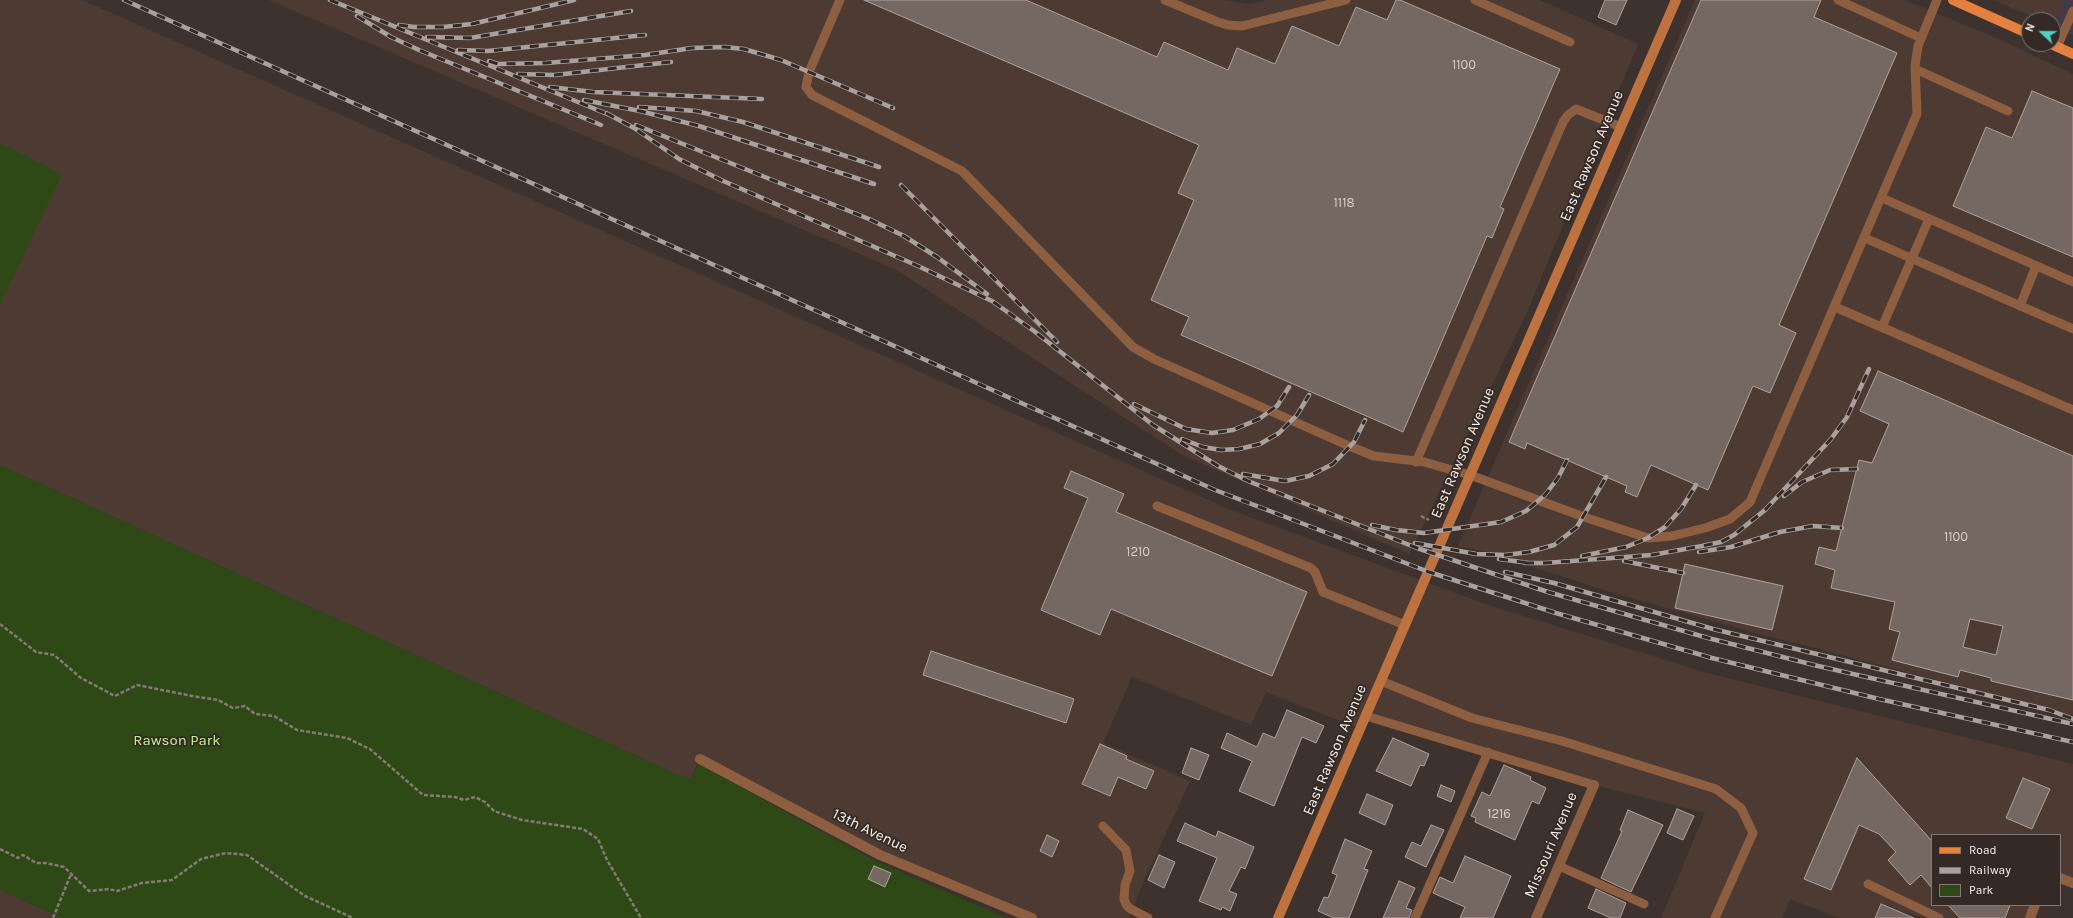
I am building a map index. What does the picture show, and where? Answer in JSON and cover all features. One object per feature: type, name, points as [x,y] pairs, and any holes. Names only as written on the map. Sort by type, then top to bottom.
[{"type":"main road","name":"East Rawson Avenue","points":[[1278,918],[1676,0]]},
{"type":"main road","points":[[1953,0],[2021,30]]},
{"type":"main road","points":[[2061,48],[2073,54]]},
{"type":"street","name":"13th Avenue","points":[[700,759],[880,855],[1032,918]]},
{"type":"street","name":"Missouri Avenue","points":[[1536,918],[1594,785]]},
{"type":"street","points":[[2061,878],[2073,883]]},
{"type":"street","points":[[2030,918],[2035,906]]},
{"type":"lane","points":[[840,0],[809,72],[806,87],[812,95],[962,170],[1133,347],[1144,354],[1374,456],[1416,462],[1470,475],[1584,517],[1648,538],[1672,536],[1705,528],[1730,518],[1750,502],[1917,114],[1915,70],[1918,46],[1937,0]]},
{"type":"lane","points":[[1165,0],[1218,22],[1228,25],[1242,26],[1346,0]]},
{"type":"lane","points":[[1475,0],[1570,42]]},
{"type":"lane","points":[[1838,0],[1921,38]]},
{"type":"lane","points":[[2061,32],[2073,11]]},
{"type":"lane","points":[[1915,70],[2008,111]]},
{"type":"lane","points":[[1416,462],[1563,122],[1568,115],[1576,109],[1621,127]]},
{"type":"lane","points":[[1882,198],[2073,282]]},
{"type":"lane","points":[[1882,327],[1929,219]]},
{"type":"lane","points":[[1864,238],[2073,329]]},
{"type":"lane","points":[[2020,306],[2036,266]]},
{"type":"lane","points":[[1835,307],[2073,410]]},
{"type":"lane","points":[[1158,506],[1311,568],[1315,572],[1323,592],[1405,625]]},
{"type":"lane","points":[[1381,680],[1472,718],[1562,741],[1716,789],[1741,808],[1753,833],[1715,918]]},
{"type":"lane","points":[[1366,716],[1594,785]]},
{"type":"lane","points":[[1415,918],[1488,752]]},
{"type":"lane","points":[[1103,826],[1126,850],[1130,871],[1125,885],[1124,899],[1126,904],[1129,908],[1148,918]]},
{"type":"lane","points":[[1558,866],[1644,904]]},
{"type":"lane","points":[[1868,884],[1939,918]]},
{"type":"path","points":[[1421,516],[1429,520]]},
{"type":"path","points":[[0,624],[36,652],[54,654],[81,678],[115,696],[137,685],[218,700],[233,708],[245,706],[256,714],[274,716],[296,730],[348,738],[370,749],[423,795],[455,797],[464,800],[475,797],[485,802],[494,811],[522,820],[583,829],[598,839],[607,860],[641,918]]},
{"type":"path","points":[[0,849],[18,858],[23,855],[36,863],[46,863],[64,868],[88,892],[109,889],[117,891],[142,883],[172,880],[201,859],[226,853],[247,855],[305,896],[353,918]]},
{"type":"path","points":[[53,918],[71,874]]},
{"type":"shaded area","points":[[0,0],[82,0],[1231,510],[1485,604],[1707,673],[2073,764],[2073,883],[2061,878],[2061,834],[1931,834],[1931,906],[2035,906],[2030,918],[1922,918],[1904,911],[1901,918],[1839,918],[1790,899],[1782,918],[1661,918],[1705,813],[1594,785],[1366,716],[1361,728],[1266,692],[1251,725],[1132,677],[1103,743],[1190,781],[1143,883],[1129,918],[1022,918],[880,855],[699,759],[691,779],[674,773],[0,465]]},
{"type":"shaded area","points":[[269,0],[1220,0],[1251,4],[1266,0],[1540,0],[1638,44],[1525,317],[1409,554],[1182,455],[895,269]]},
{"type":"shaded area","points":[[1695,0],[1905,0],[2001,40],[2021,49],[2021,52],[2026,52],[2073,74],[2073,715],[1756,633],[1620,595],[1483,551],[1458,546]]},
{"type":"shaded area","points":[[1994,0],[2064,0],[2059,12],[2021,12]]},
{"type":"shaded area","points":[[2064,0],[2073,0],[2073,35],[2061,30],[2061,12],[2059,12]]},
{"type":"shaded area","points":[[0,890],[62,918],[0,918]]},
{"type":"green space","points":[[0,143],[62,174],[0,306]]},
{"type":"green space","name":"Rawson Park","points":[[0,465],[674,773],[691,779],[698,764],[873,860],[1007,918],[62,918],[0,890]]},
{"type":"building","points":[[864,0],[1026,0],[1157,57],[1164,42],[1228,70],[1237,48],[1275,64],[1292,26],[1339,46],[1356,7],[1387,20],[1396,0],[1400,0],[1560,69],[1500,207],[1504,209],[1492,238],[1487,236],[1403,432],[1181,335],[1189,317],[1151,300],[1194,200],[1178,193],[1199,145]]},
{"type":"building","points":[[1605,0],[1627,0],[1616,25],[1598,17]]},
{"type":"building","points":[[1701,0],[1821,0],[1814,17],[1897,53],[1779,325],[1796,333],[1770,393],[1753,386],[1708,490],[1651,465],[1637,497],[1625,492],[1627,486],[1527,443],[1525,449],[1509,442]]},
{"type":"building","points":[[2032,91],[2073,108],[2073,257],[1953,206],[1986,127],[2012,138]]},
{"type":"building","points":[[1878,371],[2073,456],[2073,700],[1991,681],[1991,678],[1960,670],[1958,677],[1892,660],[1900,632],[1889,629],[1895,602],[1831,588],[1835,570],[1815,564],[1819,547],[1836,551],[1859,460],[1872,463],[1889,424],[1860,411]],"holes":[[[1970,619],[2003,626],[1996,655],[1963,647]]]},
{"type":"building","points":[[1071,471],[1124,494],[1116,512],[1307,592],[1272,676],[1111,609],[1100,635],[1041,610],[1088,498],[1064,488]]},
{"type":"building","points":[[1685,564],[1783,586],[1772,630],[1675,608]]},
{"type":"building","points":[[931,651],[1074,699],[1066,723],[923,675]]},
{"type":"building","points":[[1287,710],[1324,726],[1316,743],[1302,737],[1274,806],[1239,791],[1252,761],[1221,748],[1227,733],[1257,747],[1263,733],[1275,738]]},
{"type":"building","points":[[1393,738],[1429,754],[1424,766],[1420,765],[1411,786],[1376,771]]},
{"type":"building","points":[[1100,744],[1127,756],[1126,759],[1154,771],[1146,789],[1118,777],[1110,796],[1082,784]]},
{"type":"building","points":[[1191,748],[1209,755],[1199,780],[1182,773]]},
{"type":"building","points":[[1857,758],[1931,840],[1931,887],[1921,875],[1910,885],[1888,860],[1896,852],[1879,834],[1859,825],[1831,890],[1804,879]]},
{"type":"building","points":[[1504,765],[1531,777],[1530,780],[1546,788],[1539,804],[1532,801],[1515,840],[1475,822],[1476,818],[1471,816],[1482,792],[1490,796]]},
{"type":"building","points":[[2023,778],[2050,789],[2032,829],[2006,818]]},
{"type":"building","points":[[1441,785],[1455,791],[1451,802],[1437,796]]},
{"type":"building","points":[[1367,794],[1393,805],[1385,825],[1359,813]]},
{"type":"building","points":[[1677,809],[1694,816],[1683,840],[1667,833]]},
{"type":"building","points":[[1628,810],[1663,825],[1631,892],[1601,878],[1622,831],[1620,830]]},
{"type":"building","points":[[1185,823],[1216,837],[1218,831],[1254,847],[1245,869],[1241,867],[1229,891],[1237,894],[1230,911],[1222,907],[1221,910],[1199,901],[1217,858],[1177,841]]},
{"type":"building","points":[[1431,825],[1444,830],[1426,867],[1405,857],[1412,842],[1421,846]]},
{"type":"building","points":[[1047,835],[1059,841],[1052,857],[1040,851]]},
{"type":"building","points":[[1345,839],[1372,851],[1364,869],[1368,870],[1349,918],[1334,918],[1318,911],[1324,897],[1328,898],[1337,875],[1332,873]]},
{"type":"building","points":[[1159,855],[1175,862],[1164,888],[1148,880]]},
{"type":"building","points":[[1465,856],[1511,876],[1493,918],[1460,918],[1465,907],[1433,893],[1440,877],[1453,883]]},
{"type":"building","points":[[874,866],[891,873],[885,887],[868,879]]},
{"type":"building","points":[[1399,881],[1415,888],[1406,908],[1412,910],[1409,918],[1383,918]]},
{"type":"building","points":[[1596,889],[1626,903],[1620,918],[1611,918],[1588,908]]},
{"type":"building","points":[[1881,904],[1914,918],[1875,918]]},
{"type":"building","points":[[1949,906],[2010,906],[2005,918],[1960,918]]},
{"type":"railway","points":[[124,0],[1215,490],[1429,572],[1556,613],[1712,658],[1879,699],[2073,742]]},
{"type":"railway","points":[[330,0],[612,116]]},
{"type":"railway","points":[[399,25],[414,27],[443,27],[472,24],[574,0]]},
{"type":"railway","points":[[427,37],[470,38],[631,11]]},
{"type":"railway","points":[[357,16],[391,37],[419,50],[601,125]]},
{"type":"railway","points":[[458,50],[488,51],[645,35]]},
{"type":"railway","points":[[489,61],[498,64],[546,63],[645,55],[692,48],[725,47],[744,49],[781,60],[893,108]]},
{"type":"railway","points":[[518,74],[555,75],[671,62]]},
{"type":"railway","points":[[550,87],[593,92],[762,99]]},
{"type":"railway","points":[[584,100],[640,111],[699,126],[874,184]]},
{"type":"railway","points":[[639,107],[696,111],[743,122],[879,167]]},
{"type":"railway","points":[[606,113],[634,128],[679,159],[721,180],[918,266],[992,301],[1034,331],[1153,425],[1218,466],[1248,481],[1417,548],[1548,592],[1708,638],[1818,666],[2073,724]]},
{"type":"railway","points":[[636,125],[869,219],[904,236],[937,257],[987,294]]},
{"type":"railway","points":[[901,185],[1057,342]]},
{"type":"railway","points":[[1525,563],[1545,563],[1652,555],[1721,542],[1734,535],[1765,510],[1831,439],[1847,417],[1869,369]]},
{"type":"railway","points":[[1134,404],[1186,429],[1212,433],[1233,430],[1259,419],[1277,406],[1289,387]]},
{"type":"railway","points":[[1182,439],[1203,447],[1221,450],[1239,449],[1260,444],[1279,433],[1297,415],[1309,395]]},
{"type":"railway","points":[[1243,474],[1285,481],[1309,476],[1333,464],[1354,442],[1365,420]]},
{"type":"railway","points":[[1372,525],[1396,530],[1424,533],[1501,522],[1526,511],[1545,495],[1558,478],[1567,460]]},
{"type":"railway","points":[[1784,496],[1802,482],[1830,470],[1857,469]]},
{"type":"railway","points":[[1415,543],[1476,554],[1506,555],[1529,552],[1554,545],[1577,527],[1606,477]]},
{"type":"railway","points":[[1582,556],[1626,547],[1648,538],[1665,527],[1681,509],[1696,485]]},
{"type":"railway","points":[[1699,552],[1731,547],[1780,532],[1813,526],[1842,528]]},
{"type":"railway","points":[[1499,559],[1529,563]]},
{"type":"railway","points":[[1624,561],[1683,573]]},
{"type":"railway","points":[[1505,572],[1554,583],[1713,629],[2049,710],[2073,719]]}]
